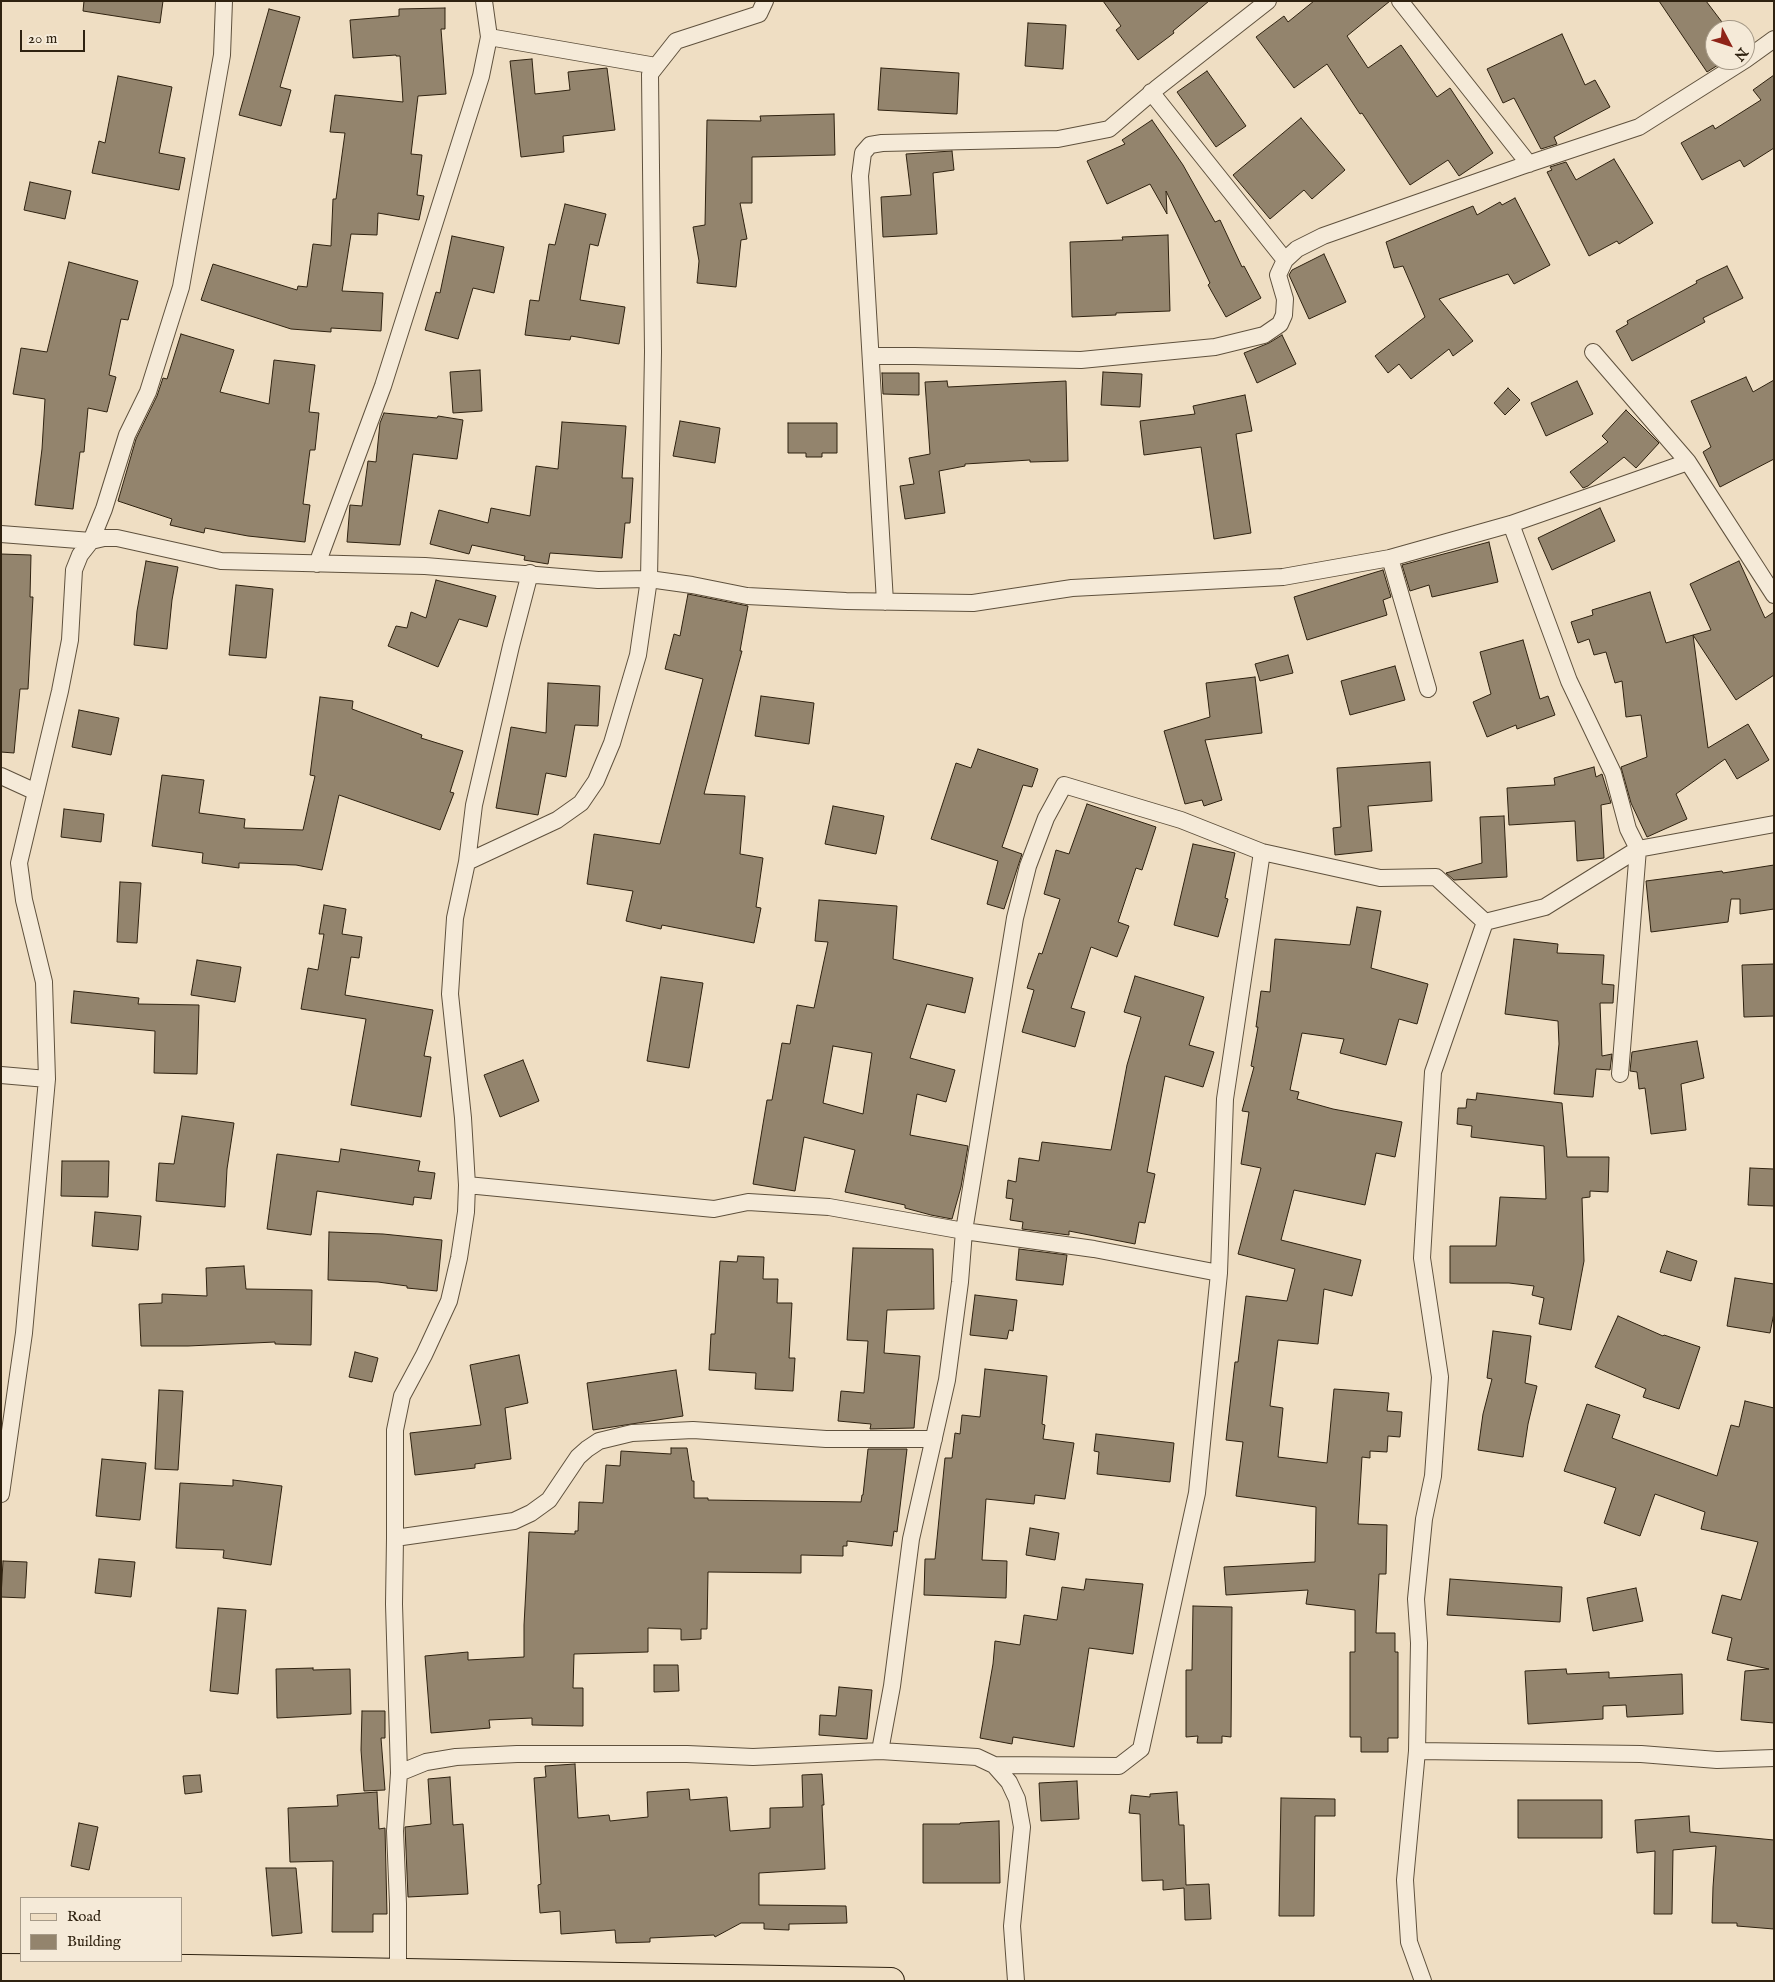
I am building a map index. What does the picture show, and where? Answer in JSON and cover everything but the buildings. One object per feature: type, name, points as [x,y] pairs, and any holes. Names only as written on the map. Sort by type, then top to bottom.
[{"type":"main road","points":[[1,1967],[189,1974],[398,1972],[891,1981]]},
{"type":"street","points":[[1,1494],[24,1333],[47,1079],[44,982],[24,900],[19,863],[70,640],[74,570],[80,555],[91,541],[118,467],[127,435],[148,392],[181,287],[222,55],[224,1]]},
{"type":"street","points":[[317,564],[383,386],[481,76],[489,37],[484,1]]},
{"type":"street","points":[[467,862],[557,820],[581,803],[596,781],[612,743],[638,655],[649,579],[653,352],[650,74],[676,42],[730,22],[759,14],[765,1]]},
{"type":"street","points":[[885,602],[860,176],[863,153],[870,145],[882,143],[1058,139],[1109,129],[1151,92],[1268,1]]},
{"type":"street","points":[[1400,1],[1528,164]]},
{"type":"street","points":[[489,37],[656,66]]},
{"type":"street","points":[[1755,52],[1774,38]]},
{"type":"street","points":[[872,356],[1082,360],[1215,347],[1264,335],[1280,324],[1284,315],[1285,299],[1278,275],[1285,260],[1297,249],[1323,236],[1639,127],[1729,70]]},
{"type":"street","points":[[1151,92],[1285,260]]},
{"type":"street","points":[[1593,352],[1688,462],[1774,595]]},
{"type":"street","points":[[1,534],[91,541],[117,538],[221,561],[424,566],[530,573],[598,580],[649,579],[747,596],[973,604],[1072,588],[1283,577],[1390,558],[1511,524],[1688,462]]},
{"type":"street","points":[[1511,524],[1569,681],[1613,773],[1628,829],[1638,848],[1620,1074]]},
{"type":"street","points":[[1390,558],[1428,690]]},
{"type":"street","points":[[398,1972],[395,1831],[399,1773],[394,1604],[394,1430],[402,1396],[449,1302],[459,1258],[466,1212],[467,1185],[450,994],[454,918],[467,862],[474,805],[530,573]]},
{"type":"street","points":[[1,776],[36,792]]},
{"type":"street","points":[[880,1751],[892,1686],[911,1539],[947,1380],[960,1282],[964,1231],[1015,918],[1028,866],[1046,818],[1064,785],[1182,820],[1262,852],[1380,878],[1436,877],[1485,922]]},
{"type":"street","points":[[1485,922],[1545,907],[1638,848],[1774,824]]},
{"type":"street","points":[[399,1773],[426,1762],[456,1757],[499,1755],[687,1754],[753,1757],[880,1751],[977,1758],[994,1765],[1119,1766],[1141,1749],[1197,1493],[1219,1272],[1225,1099],[1262,852]]},
{"type":"street","points":[[1423,1981],[1409,1942],[1405,1880],[1417,1751],[1419,1643],[1416,1599],[1424,1519],[1433,1476],[1440,1377],[1422,1258],[1433,1072],[1485,922]]},
{"type":"street","points":[[1,1075],[47,1079]]},
{"type":"street","points":[[467,1185],[714,1209],[748,1202],[829,1207],[964,1231],[1094,1249],[1219,1272]]},
{"type":"street","points":[[395,1538],[514,1521],[531,1514],[549,1500],[578,1457],[587,1449],[599,1441],[632,1433],[693,1430],[826,1439],[934,1439]]},
{"type":"street","points":[[1417,1751],[1641,1754],[1717,1760],[1774,1758]]},
{"type":"street","points":[[994,1765],[1010,1782],[1022,1827],[1012,1926],[1016,1981]]}]
